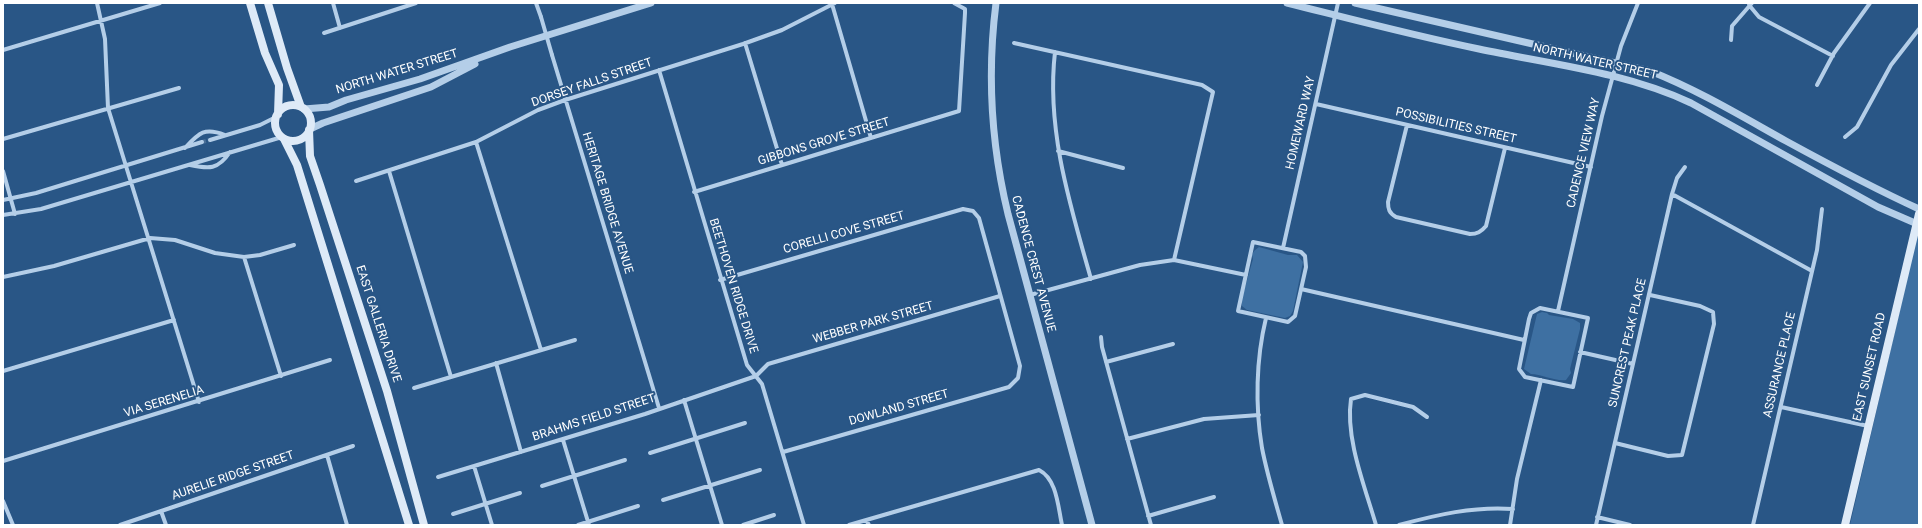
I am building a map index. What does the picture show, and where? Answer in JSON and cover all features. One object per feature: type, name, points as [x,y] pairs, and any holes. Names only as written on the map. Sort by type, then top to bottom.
[{"type":"main road","points":[[250,3],[265,53],[279,85],[276,129],[283,138],[297,165],[409,525]]},
{"type":"main road","points":[[268,3],[291,81],[302,108],[310,115],[311,121],[310,130],[300,140],[294,141],[283,138]]},
{"type":"main road","points":[[277,115],[289,105],[302,108]]},
{"type":"main road","name":"EAST GALLERIA DRIVE","points":[[310,130],[311,163],[320,185],[385,384],[424,525]]},
{"type":"main road","name":"EAST SUNSET ROAD","points":[[1845,525],[1919,214]]},
{"type":"street","points":[[97,3],[105,39],[108,108],[150,238],[199,402]]},
{"type":"street","points":[[3,50],[160,3]]},
{"type":"street","points":[[333,3],[340,28]]},
{"type":"street","points":[[324,33],[416,3]]},
{"type":"street","name":"HERITAGE BRIDGE AVENUE","points":[[536,3],[660,408]]},
{"type":"street","name":"NORTH WATER STREET","points":[[302,108],[329,107],[346,100],[420,79],[496,52],[651,3]]},
{"type":"street","name":"GIBBONS GROVE STREET","points":[[694,192],[958,112],[965,9],[954,3]]},
{"type":"street","name":"CADENCE CREST AVENUE","points":[[996,3],[991,48],[991,84],[996,150],[1006,204],[1092,525]]},
{"type":"street","name":"NORTH WATER STREET","points":[[1287,3],[1478,49],[1613,76],[1660,90],[1684,100],[1878,207],[1917,224]]},
{"type":"street","name":"HOMEWARD WAY","points":[[1283,248],[1338,3]]},
{"type":"street","name":"NORTH WATER STREET","points":[[1355,3],[1650,71],[1697,91],[1836,169],[1885,194],[1919,209]]},
{"type":"street","name":"CADENCE VIEW WAY","points":[[1558,310],[1613,76],[1626,30],[1638,3]]},
{"type":"street","points":[[1817,85],[1832,56],[1870,3]]},
{"type":"street","points":[[834,4],[871,138]]},
{"type":"street","name":"DORSEY FALLS STREET","points":[[356,181],[476,142],[531,114],[566,100],[782,30],[834,4]]},
{"type":"street","points":[[1731,40],[1732,26],[1750,4],[1759,17],[1832,56]]},
{"type":"street","points":[[1845,137],[1857,127],[1891,65],[1919,30]]},
{"type":"street","points":[[745,43],[782,165]]},
{"type":"street","points":[[1014,43],[1202,85],[1213,92],[1174,260]]},
{"type":"street","name":"NORTH WATER STREET","points":[[310,130],[323,123],[431,87],[496,52]]},
{"type":"street","points":[[1055,52],[1052,75],[1054,121],[1058,151],[1072,213],[1091,279]]},
{"type":"street","name":"BEETHOVEN RIDGE DRIVE","points":[[659,70],[746,365],[762,384],[804,525]]},
{"type":"street","points":[[3,139],[179,88]]},
{"type":"street","name":"POSSIBILITIES STREET","points":[[1316,104],[1591,167]]},
{"type":"street","points":[[210,140],[260,125],[277,115]]},
{"type":"street","points":[[1407,125],[1388,202],[1388,209],[1391,214],[1396,216],[1470,234],[1482,232],[1486,226],[1505,148]]},
{"type":"street","points":[[184,148],[196,135],[204,132],[212,130],[225,135]]},
{"type":"street","points":[[3,215],[41,209],[230,152],[283,138]]},
{"type":"street","points":[[3,200],[36,193],[202,142]]},
{"type":"street","points":[[476,142],[541,350]]},
{"type":"street","points":[[1058,151],[1122,168]]},
{"type":"street","points":[[189,165],[206,168],[218,165],[222,163],[230,152]]},
{"type":"street","name":"SUNCREST PEAK PLACE","points":[[1596,525],[1596,517],[1650,295],[1672,194],[1677,178],[1685,167]]},
{"type":"street","points":[[3,170],[16,214]]},
{"type":"street","points":[[389,171],[451,377]]},
{"type":"street","points":[[1672,194],[1812,271]]},
{"type":"street","name":"CORELLI COVE STREET","points":[[720,280],[963,209],[973,211],[979,218],[1000,296]]},
{"type":"street","name":"ASSURANCE PLACE","points":[[1753,525],[1812,271],[1822,209]]},
{"type":"street","points":[[3,277],[54,266],[150,238],[175,240],[215,253],[244,257],[260,255],[294,245]]},
{"type":"street","points":[[1253,242],[1283,248],[1301,252],[1305,256],[1306,267],[1295,316],[1292,320],[1284,322],[1238,311],[1253,242]]},
{"type":"street","points":[[244,257],[281,376]]},
{"type":"street","points":[[1030,295],[1140,265],[1174,260],[1246,275]]},
{"type":"street","points":[[1301,289],[1524,340]]},
{"type":"street","points":[[1615,443],[1668,456],[1682,455],[1714,324],[1713,312],[1700,306],[1650,295]]},
{"type":"street","name":"WEBBER PARK STREET","points":[[756,376],[768,364],[1000,296]]},
{"type":"street","name":"DOWLAND STREET","points":[[783,452],[1009,387],[1018,378],[1020,366],[1000,296]]},
{"type":"street","points":[[1540,308],[1558,310],[1588,318],[1573,386],[1525,377],[1519,369],[1531,313],[1540,308]]},
{"type":"street","points":[[1266,318],[1262,334],[1259,368],[1259,415],[1262,448],[1282,525]]},
{"type":"street","points":[[3,371],[174,320]]},
{"type":"street","points":[[1101,336],[1106,362],[1151,525]]},
{"type":"street","points":[[414,388],[575,340]]},
{"type":"street","points":[[1106,362],[1174,344]]},
{"type":"street","points":[[1580,352],[1633,364]]},
{"type":"street","name":"VIA SERENELIA","points":[[3,461],[199,402],[330,360]]},
{"type":"street","points":[[496,364],[521,452]]},
{"type":"street","name":"BRAHMS FIELD STREET","points":[[438,477],[645,414],[756,376]]},
{"type":"street","points":[[1510,525],[1517,479],[1541,380]]},
{"type":"street","points":[[1376,525],[1351,437],[1349,412],[1351,399],[1365,395],[1413,407],[1427,417]]},
{"type":"street","points":[[684,400],[722,525]]},
{"type":"street","points":[[1781,407],[1868,426]]},
{"type":"street","points":[[1127,439],[1204,420],[1259,415]]},
{"type":"street","points":[[650,453],[745,423]]},
{"type":"street","points":[[563,440],[589,523]]},
{"type":"street","name":"AURELIE RIDGE STREET","points":[[120,525],[353,446]]},
{"type":"street","points":[[327,455],[347,525]]},
{"type":"street","points":[[542,486],[625,460]]},
{"type":"street","points":[[474,466],[492,525]]},
{"type":"street","points":[[663,500],[760,470]]},
{"type":"street","points":[[849,525],[1039,470],[1046,474],[1052,481],[1062,525]]},
{"type":"street","points":[[453,514],[520,493]]},
{"type":"street","points":[[1148,516],[1214,497]]},
{"type":"street","points":[[3,501],[12,525]]},
{"type":"street","points":[[578,525],[589,523],[638,506]]},
{"type":"street","points":[[1399,525],[1431,516],[1483,508],[1513,509]]},
{"type":"street","points":[[161,511],[166,525]]},
{"type":"street","points":[[743,525],[774,515]]},
{"type":"street","points":[[1596,517],[1630,525]]},
{"type":"street","points":[[866,520],[869,525]]},
{"type":"shaded area","points":[[1919,227],[1919,525],[1850,525]]},
{"type":"shaded area","points":[[1259,247],[1288,255],[1297,255],[1303,262],[1293,311],[1290,316],[1285,318],[1247,310],[1242,306],[1242,298],[1253,259],[1252,255]]},
{"type":"shaded area","points":[[1542,312],[1549,315],[1573,319],[1580,323],[1580,329],[1570,369],[1571,373],[1566,380],[1558,380],[1531,374],[1524,369],[1537,314]]},
{"type":"tunnel","points":[[202,142],[210,140]]}]
